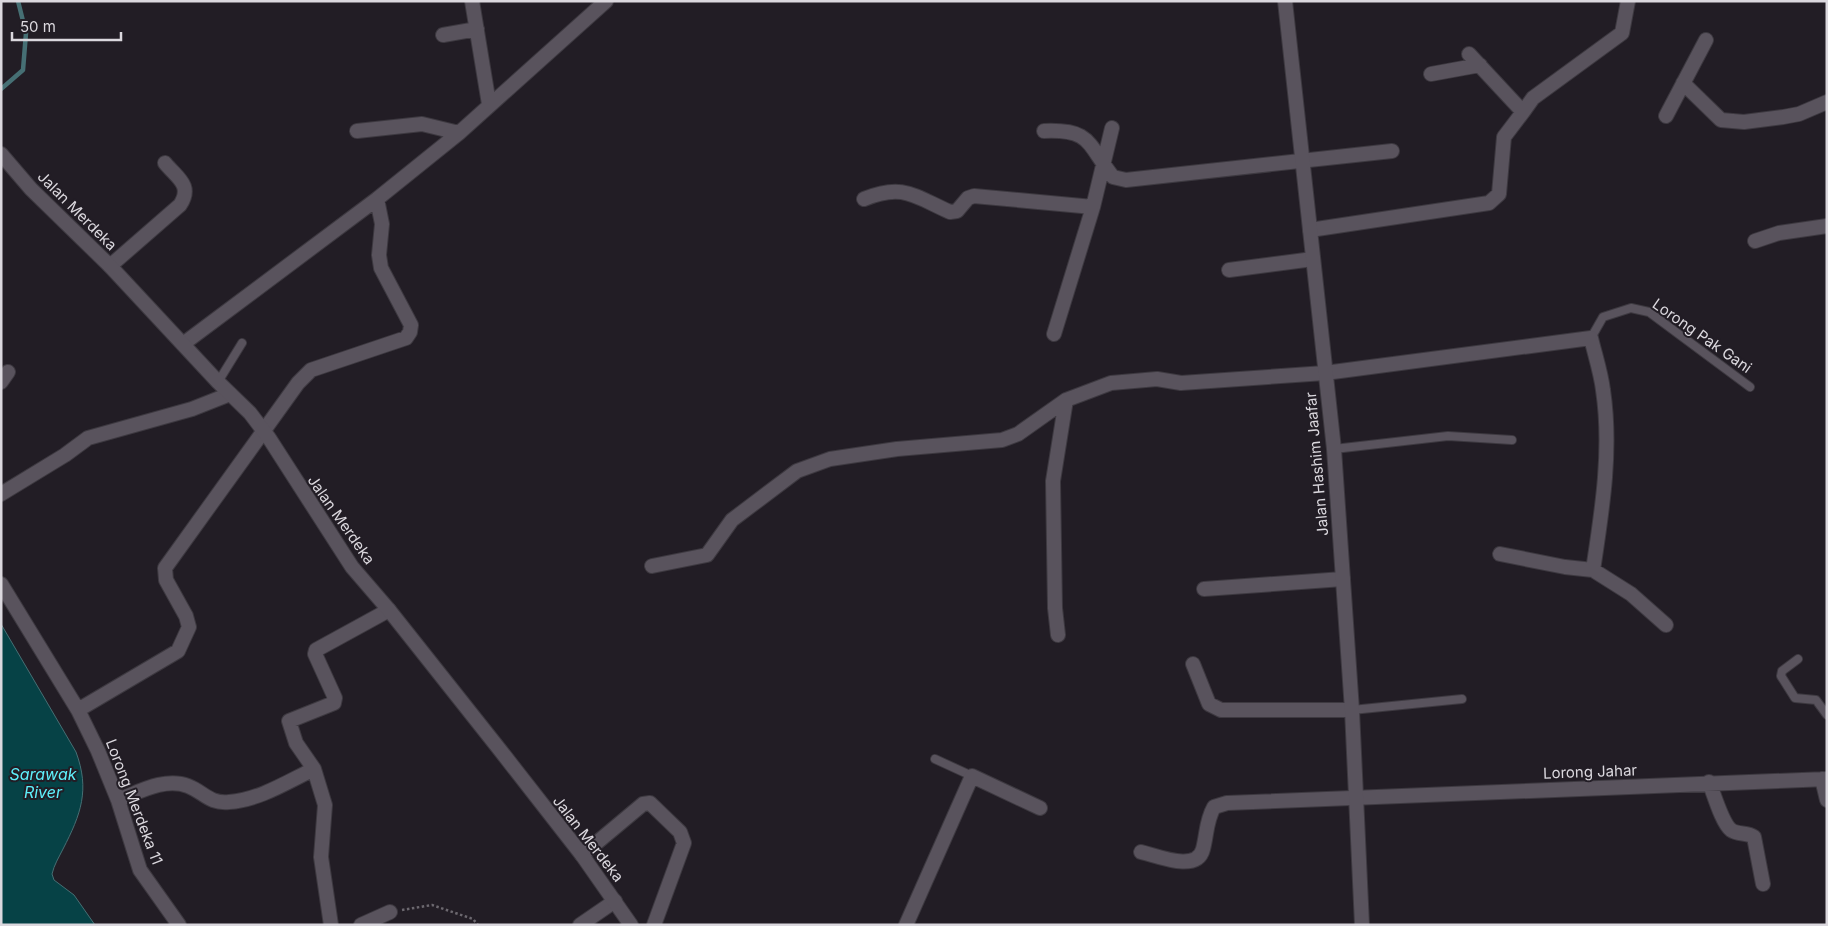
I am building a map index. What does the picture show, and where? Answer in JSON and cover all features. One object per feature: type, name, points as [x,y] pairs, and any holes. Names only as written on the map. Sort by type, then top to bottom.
[{"type":"street","points":[[472,1],[489,104]]},
{"type":"street","points":[[183,344],[377,199],[459,133],[489,104],[606,1]]},
{"type":"street","name":"Jalan Hashim Jaafar","points":[[1285,1],[1334,449],[1352,710],[1362,925]]},
{"type":"street","points":[[1310,230],[1488,203],[1499,194],[1504,137],[1533,98],[1622,33],[1628,1]]},
{"type":"street","points":[[443,35],[477,29]]},
{"type":"street","points":[[1666,116],[1706,40]]},
{"type":"street","points":[[1469,54],[1522,112]]},
{"type":"street","points":[[1431,74],[1480,65]]},
{"type":"street","points":[[1683,83],[1721,120],[1744,122],[1791,116],[1827,102]]},
{"type":"street","points":[[357,131],[422,124],[459,133]]},
{"type":"street","points":[[1054,334],[1093,207],[1112,128]]},
{"type":"street","points":[[1044,131],[1067,130],[1087,139],[1113,177],[1126,180],[1392,151]]},
{"type":"street","name":"Jalan Merdeka","points":[[1,154],[31,189],[110,266],[218,382],[250,413],[352,567],[390,610],[582,855],[631,925]]},
{"type":"street","points":[[110,266],[180,205],[186,196],[186,187],[165,163]]},
{"type":"street","points":[[864,199],[884,191],[901,191],[950,212],[957,211],[968,198],[974,196],[1093,207]]},
{"type":"street","points":[[78,710],[178,651],[189,627],[186,616],[166,580],[165,568],[298,383],[311,370],[406,338],[410,332],[411,325],[381,268],[379,255],[382,224],[377,199]]},
{"type":"street","points":[[1755,240],[1779,233],[1827,226]]},
{"type":"street","points":[[1229,270],[1313,259]]},
{"type":"street","points":[[652,566],[706,555],[732,520],[798,471],[830,459],[868,453],[1002,440],[1018,434],[1066,400],[1111,383],[1157,379],[1181,383],[1325,373],[1591,338],[1603,390],[1607,424],[1602,509],[1593,570]]},
{"type":"street","points":[[1,494],[65,455],[88,438],[192,409],[230,394]]},
{"type":"street","points":[[1058,635],[1055,608],[1053,481],[1066,400]]},
{"type":"street","points":[[1500,554],[1565,568],[1593,570],[1632,594],[1666,625]]},
{"type":"street","points":[[1204,589],[1343,579]]},
{"type":"street","name":"Lorong Merdeka 11","points":[[1,584],[78,710],[98,751],[118,800],[140,870],[179,925]]},
{"type":"street","points":[[331,925],[321,857],[325,805],[314,769],[296,743],[289,724],[292,719],[334,703],[335,698],[315,654],[316,650],[390,610]]},
{"type":"street","points":[[1193,664],[1209,704],[1220,710],[1352,710]]},
{"type":"street","points":[[118,800],[156,785],[172,784],[187,786],[206,798],[228,802],[254,798],[314,769]]},
{"type":"street","points":[[906,925],[972,776],[1040,808]]},
{"type":"street","points":[[1824,779],[1827,800]]},
{"type":"street","name":"Lorong Jahar","points":[[1141,852],[1186,863],[1198,858],[1203,850],[1207,820],[1214,807],[1227,803],[1709,782],[1824,779]]},
{"type":"street","points":[[1709,782],[1726,826],[1733,832],[1749,833],[1754,837],[1763,884]]},
{"type":"street","points":[[582,855],[643,804],[650,803],[680,832],[684,843],[654,925]]},
{"type":"street","points":[[580,925],[615,901]]},
{"type":"street","points":[[361,925],[390,912]]},
{"type":"lane","name":"Lorong Pak Gani","points":[[1591,338],[1603,317],[1631,308],[1649,312],[1750,387]]},
{"type":"lane","points":[[218,382],[242,343]]},
{"type":"lane","points":[[1334,449],[1448,436],[1512,440]]},
{"type":"lane","points":[[1798,659],[1782,671],[1781,676],[1795,698],[1816,700],[1827,715]]},
{"type":"lane","points":[[1352,710],[1462,699]]},
{"type":"lane","points":[[935,759],[972,776]]},
{"type":"path","points":[[390,912],[432,906],[473,920],[478,925]]},
{"type":"water","name":"Sarawak River","points":[[1,624],[76,752],[82,778],[82,802],[75,824],[52,874],[54,880],[74,895],[95,925],[1,925]]},
{"type":"waterway","points":[[1,89],[23,70],[26,33],[18,1]]}]
